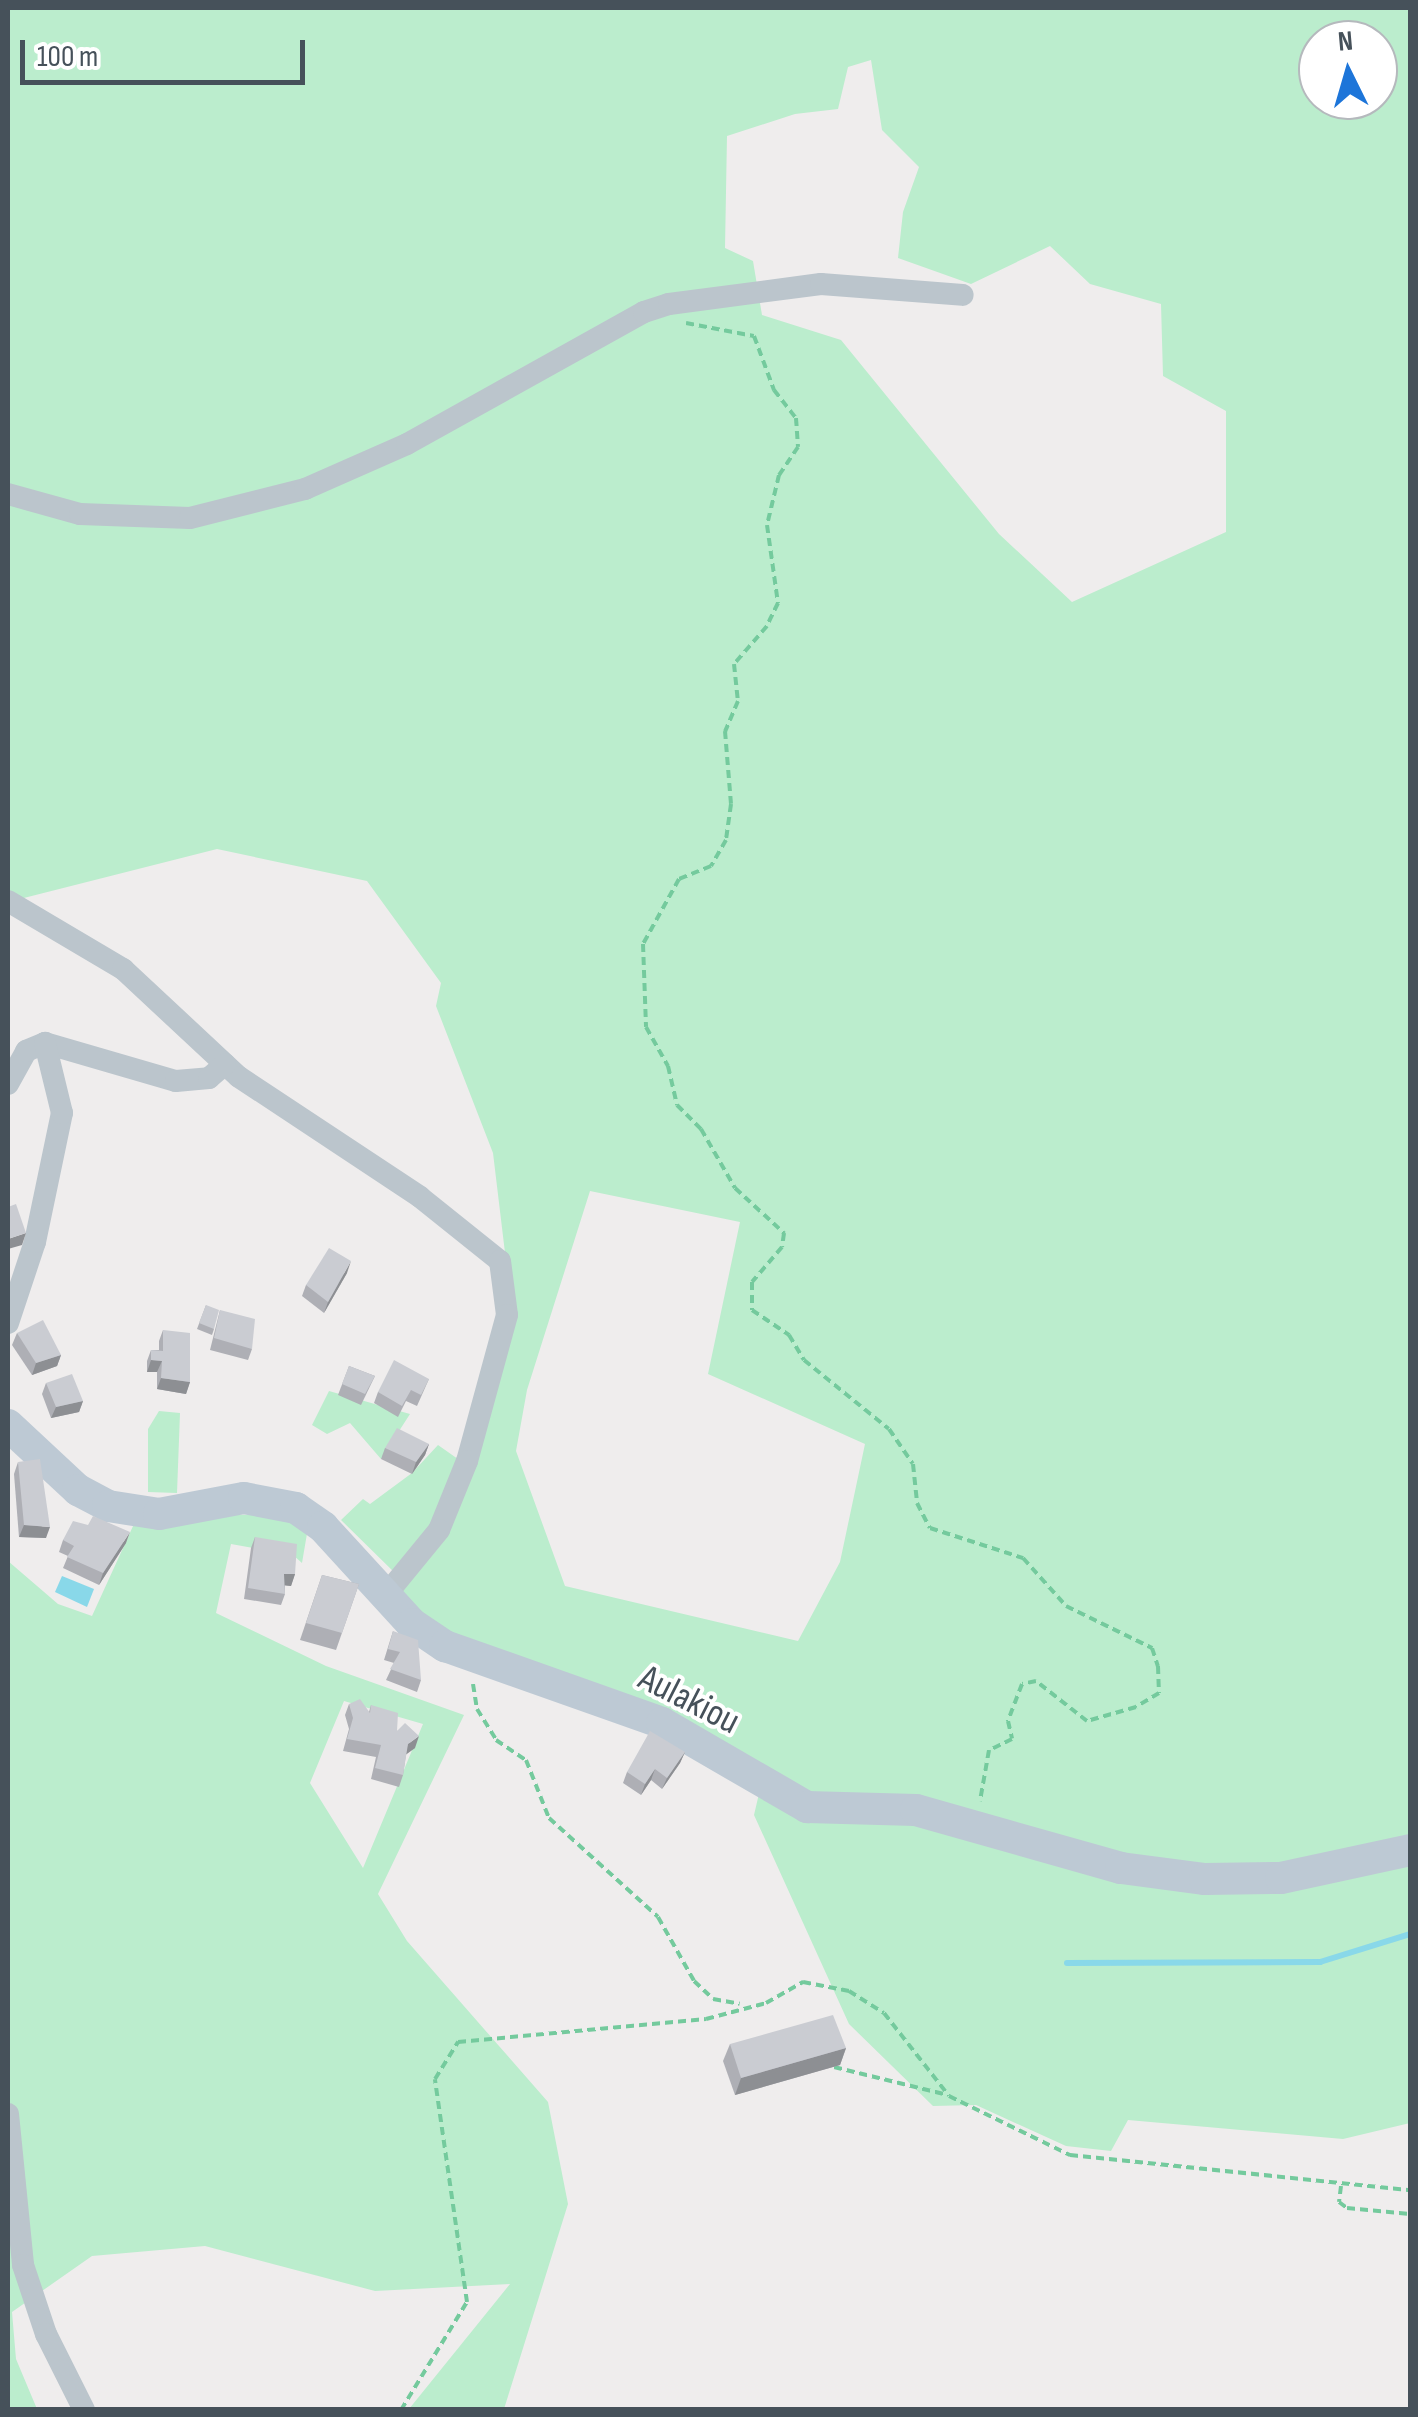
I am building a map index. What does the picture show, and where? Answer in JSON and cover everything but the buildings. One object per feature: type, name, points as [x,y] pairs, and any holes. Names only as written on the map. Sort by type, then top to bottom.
[{"type":"street","points":[[8,494],[80,514],[190,518],[305,490],[408,444],[644,312],[821,284],[963,295]]},
{"type":"street","points":[[8,900],[122,969],[225,1064],[474,1237],[500,1261],[508,1286],[508,1316],[467,1461],[439,1530],[385,1596]]},
{"type":"street","points":[[8,1084],[26,1051],[46,1043],[176,1081],[209,1078],[225,1064]]},
{"type":"street","points":[[8,1322],[39,1229],[62,1114],[46,1043]]},
{"type":"street","name":"Aulakiou","points":[[8,1424],[78,1490],[108,1506],[158,1514],[244,1498],[296,1508],[323,1527],[385,1596],[428,1636],[478,1660],[662,1723],[807,1807],[916,1810],[1121,1868],[1205,1880],[1282,1878],[1410,1850]]},
{"type":"street","points":[[8,2114],[23,2264],[46,2334],[84,2410]]},
{"type":"path","points":[[644,312],[754,336],[774,390],[796,418],[798,447],[779,475],[768,525],[778,603],[734,664],[738,702],[724,731],[731,804],[726,840],[710,866],[679,879],[643,944],[646,1027],[668,1066],[678,1105],[700,1129],[735,1188],[784,1233],[782,1248],[752,1282],[752,1310],[789,1335],[804,1360],[890,1429],[913,1464],[917,1503],[930,1528],[1023,1558],[1066,1606],[1152,1648],[1158,1666],[1159,1693],[1136,1708],[1086,1721],[1036,1681],[1022,1684],[1008,1722],[1012,1739],[989,1750],[977,1826]]},
{"type":"path","points":[[478,1660],[472,1692],[477,1709],[496,1740],[526,1760],[548,1818],[658,1918],[694,1981],[713,1999],[745,2005]]},
{"type":"path","points":[[401,2410],[467,2302],[435,2079],[458,2042],[600,2033],[706,2019],[745,2005],[766,2003],[803,1982],[849,1991],[884,2013],[949,2096]]},
{"type":"path","points":[[834,2067],[949,2096],[1070,2155],[1410,2190]]},
{"type":"path","points":[[1342,2184],[1340,2202],[1347,2208],[1410,2214]]},
{"type":"green space","points":[[8,8],[1410,8],[1410,2123],[1343,2139],[1128,2120],[1111,2151],[1066,2146],[976,2105],[933,2106],[849,2024],[754,1815],[761,1785],[413,1624],[397,1575],[341,1520],[363,1499],[370,1504],[412,1473],[438,1445],[465,1464],[509,1286],[493,1153],[436,1006],[441,983],[367,881],[217,849],[8,902]],"holes":[[[871,60],[882,130],[919,167],[903,212],[898,258],[971,284],[1050,246],[1090,284],[1161,304],[1163,376],[1226,411],[1226,532],[1072,602],[999,534],[841,340],[762,315],[753,261],[725,248],[727,136],[795,114],[838,109],[848,67]],[[590,1191],[740,1222],[708,1374],[865,1444],[840,1562],[798,1641],[565,1586],[516,1451],[527,1390]]]},
{"type":"green space","points":[[329,1391],[410,1414],[381,1459],[350,1423],[327,1434],[312,1425]]},
{"type":"green space","points":[[159,1411],[180,1413],[177,1493],[148,1492],[148,1429]]},
{"type":"green space","points":[[139,1513],[310,1516],[302,1563],[293,1555],[231,1544],[216,1613],[326,1666],[464,1715],[378,1894],[407,1941],[548,2102],[568,2204],[504,2409],[409,2409],[510,2284],[375,2291],[205,2246],[92,2256],[12,2312],[16,2359],[37,2409],[8,2409],[8,1561],[58,1604],[92,1616]],"holes":[[[344,1701],[423,1724],[363,1868],[310,1783]]]},
{"type":"water","points":[[62,1576],[94,1589],[87,1607],[55,1592]]},
{"type":"waterway","points":[[1067,1963],[1320,1962],[1410,1934]]}]
